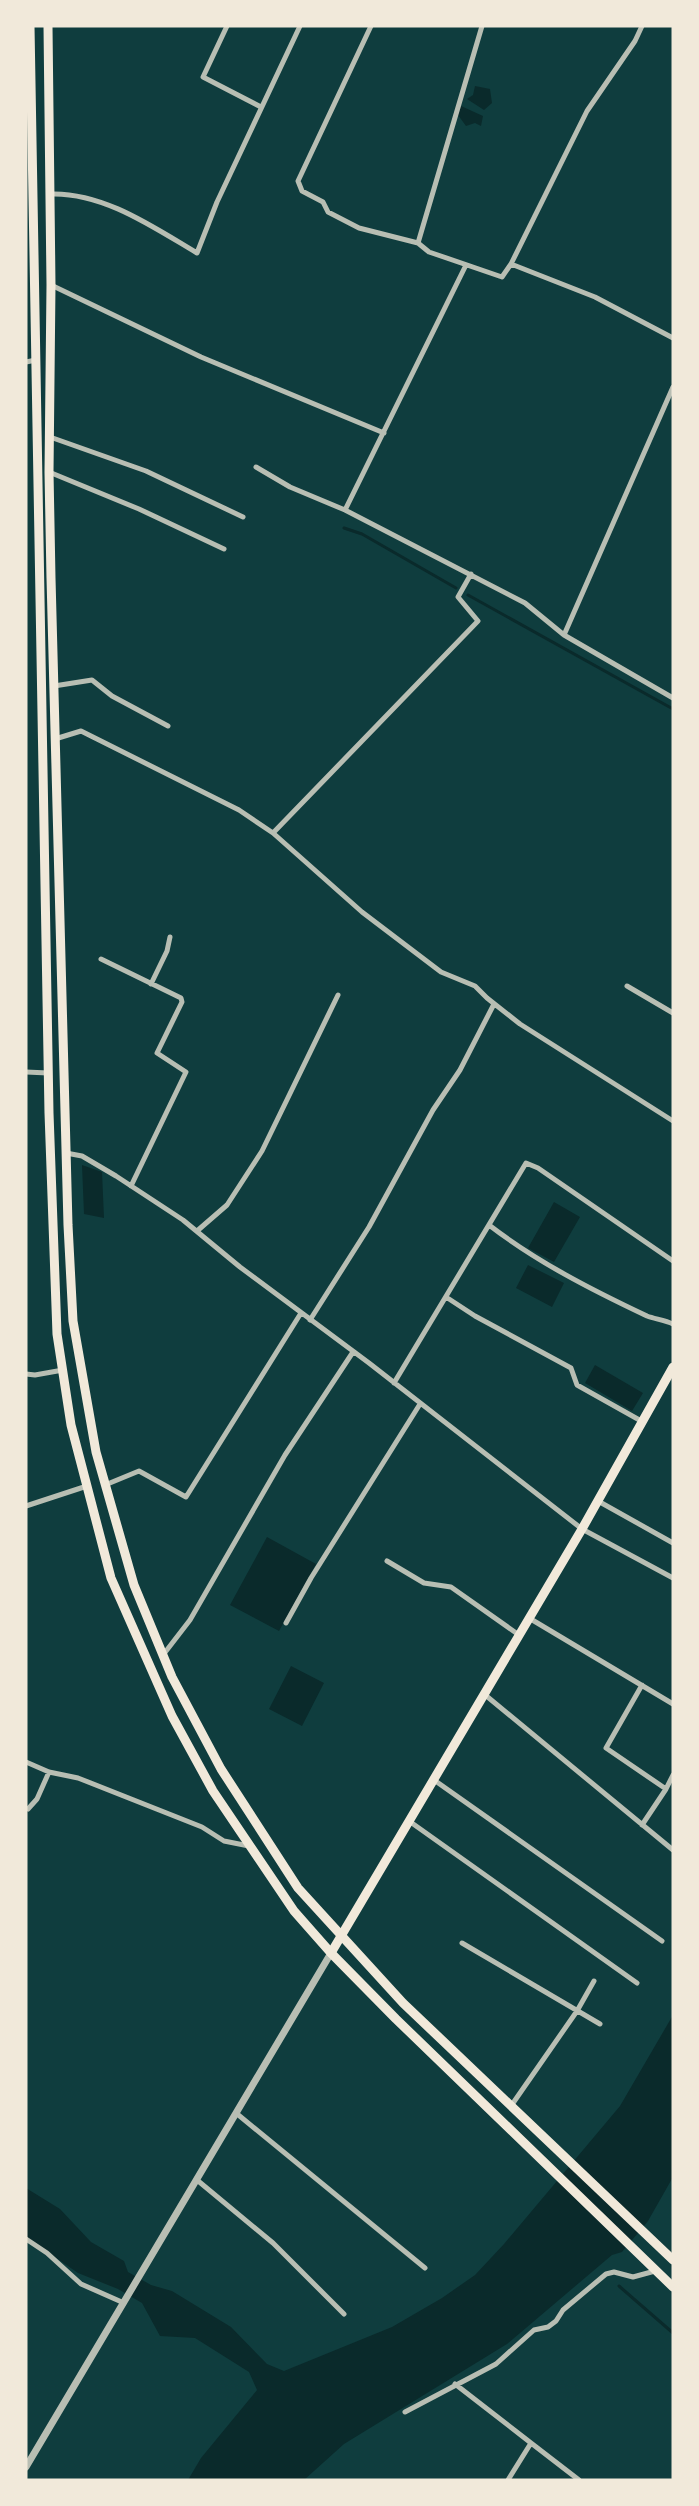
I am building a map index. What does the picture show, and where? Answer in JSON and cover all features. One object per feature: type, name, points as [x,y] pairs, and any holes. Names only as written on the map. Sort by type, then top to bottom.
[{"type":"main road","points":[[30,26],[30,211],[36,360],[49,1073],[57,1334],[71,1425],[111,1578],[172,1716],[212,1791],[294,1911],[396,2019],[673,2287]]},
{"type":"main road","points":[[48,26],[52,285],[49,472],[66,1152],[73,1321],[96,1452],[105,1485],[134,1585],[172,1677],[221,1769],[298,1888],[402,2003],[670,2257]]},
{"type":"main road","points":[[332,1953],[582,1529],[673,1367]]},
{"type":"street","points":[[227,26],[203,77],[261,107]]},
{"type":"street","points":[[50,194],[65,194],[102,203],[149,225],[197,253],[217,202],[300,26]]},
{"type":"street","points":[[371,26],[298,181],[299,186],[302,191],[323,202],[328,212],[359,228],[418,243],[429,252],[502,277],[511,264],[583,120],[619,62],[635,41],[642,26]]},
{"type":"street","points":[[418,243],[482,26]]},
{"type":"street","points":[[511,264],[595,297],[673,338]]},
{"type":"street","points":[[345,510],[466,265]]},
{"type":"street","points":[[52,285],[201,358],[384,433]]},
{"type":"street","points":[[26,362],[36,360]]},
{"type":"street","points":[[564,635],[673,387]]},
{"type":"street","points":[[50,437],[146,471],[243,517]]},
{"type":"street","points":[[256,467],[290,487],[345,510],[525,603],[564,635],[673,698]]},
{"type":"street","points":[[49,472],[139,508],[224,549]]},
{"type":"street","points":[[273,834],[478,621],[458,597],[471,574]]},
{"type":"street","points":[[54,686],[92,680],[112,696],[168,726]]},
{"type":"street","points":[[55,739],[81,731],[239,810],[273,834],[362,912],[441,972],[475,986],[520,1024],[673,1120]]},
{"type":"street","points":[[151,984],[167,951],[170,937]]},
{"type":"street","points":[[101,959],[181,998],[182,1002],[157,1053],[186,1072],[132,1186]]},
{"type":"street","points":[[626,986],[673,1013]]},
{"type":"street","points":[[196,1231],[227,1204],[262,1151],[338,995]]},
{"type":"street","points":[[310,1320],[369,1227],[433,1110],[460,1070],[494,1004]]},
{"type":"street","points":[[26,1072],[49,1073]]},
{"type":"street","points":[[66,1152],[82,1156],[132,1186],[196,1231],[582,1529],[673,1578]]},
{"type":"street","points":[[394,1383],[526,1163],[538,1168],[673,1261]]},
{"type":"street","points":[[488,1225],[524,1252],[589,1287],[650,1317],[673,1324]]},
{"type":"street","points":[[446,1297],[475,1316],[571,1368],[577,1386],[643,1422]]},
{"type":"street","points":[[105,1485],[139,1471],[186,1497],[223,1442],[301,1313]]},
{"type":"street","points":[[163,1655],[190,1620],[285,1455],[353,1352]]},
{"type":"street","points":[[26,1374],[35,1375],[63,1370]]},
{"type":"street","points":[[286,1623],[311,1578],[420,1404]]},
{"type":"street","points":[[26,1506],[86,1486]]},
{"type":"street","points":[[598,1500],[673,1543]]},
{"type":"street","points":[[388,1561],[424,1583],[451,1587],[519,1635]]},
{"type":"street","points":[[529,1618],[673,1704]]},
{"type":"street","points":[[642,1685],[606,1748],[666,1789]]},
{"type":"street","points":[[484,1694],[673,1850]]},
{"type":"street","points":[[26,1762],[49,1772],[78,1778],[202,1827],[224,1841],[250,1846]]},
{"type":"street","points":[[28,1809],[37,1799],[49,1772]]},
{"type":"street","points":[[642,1825],[666,1789],[673,1774]]},
{"type":"street","points":[[434,1780],[662,1940]]},
{"type":"street","points":[[409,1821],[638,1984]]},
{"type":"street","points":[[462,1943],[600,2024]]},
{"type":"street","points":[[26,2467],[332,1953]]},
{"type":"street","points":[[511,2106],[577,2011],[594,1981]]},
{"type":"street","points":[[236,2114],[425,2268]]},
{"type":"street","points":[[197,2180],[273,2243],[344,2314]]},
{"type":"street","points":[[26,2239],[47,2253],[81,2284],[126,2300]]},
{"type":"street","points":[[405,2412],[496,2364],[534,2330],[548,2328],[556,2321],[563,2310],[606,2274],[614,2272],[633,2277],[654,2269]]},
{"type":"street","points":[[455,2384],[579,2480]]},
{"type":"street","points":[[508,2480],[531,2443]]},
{"type":"water","points":[[475,86],[490,89],[492,103],[484,110],[467,99],[473,95]]},
{"type":"water","points":[[461,106],[483,116],[481,126],[475,123],[466,126],[458,115]]},
{"type":"water","points":[[82,1165],[102,1172],[104,1218],[84,1214]]},
{"type":"water","points":[[554,1202],[580,1217],[554,1262],[528,1248]]},
{"type":"water","points":[[528,1265],[564,1283],[552,1307],[516,1288]]},
{"type":"water","points":[[595,1365],[643,1393],[632,1411],[585,1383]]},
{"type":"water","points":[[267,1537],[316,1564],[279,1631],[230,1605]]},
{"type":"water","points":[[291,1666],[324,1683],[302,1726],[269,1709]]},
{"type":"water","points":[[673,2015],[673,2177],[648,2221],[622,2252],[612,2255],[507,2344],[344,2444],[304,2480],[188,2480],[201,2458],[257,2390],[249,2372],[195,2338],[160,2336],[142,2303],[118,2289],[78,2273],[26,2237],[26,2188],[60,2209],[91,2242],[124,2261],[128,2272],[151,2285],[172,2291],[231,2327],[267,2364],[284,2371],[392,2327],[442,2298],[475,2275],[504,2244],[620,2106]]},
{"type":"waterway","points":[[344,528],[362,534],[456,588]]},
{"type":"waterway","points":[[468,595],[673,709]]},
{"type":"waterway","points":[[619,2286],[673,2333]]}]
